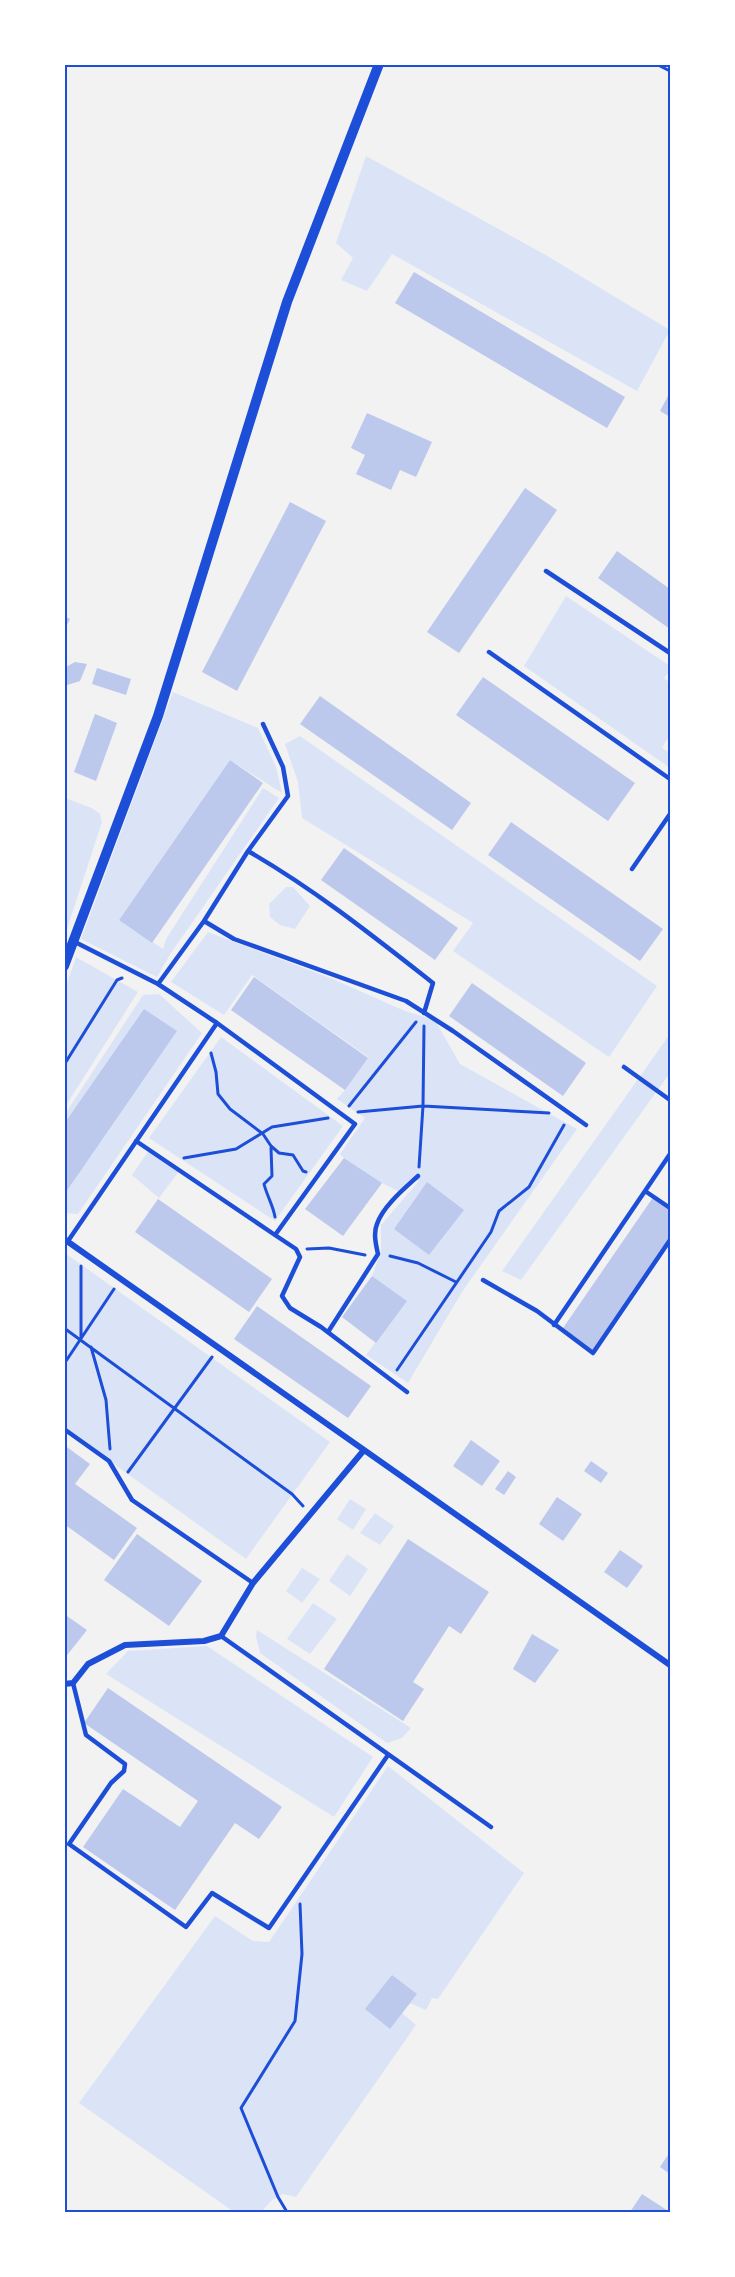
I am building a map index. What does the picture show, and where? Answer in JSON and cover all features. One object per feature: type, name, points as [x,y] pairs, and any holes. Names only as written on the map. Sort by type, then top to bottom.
[{"type":"street","points":[[64,966],[158,716],[287,302],[379,64]]},
{"type":"street","points":[[66,1240],[670,1665]]},
{"type":"street","points":[[64,1684],[73,1683],[88,1664],[125,1645],[204,1641],[221,1636],[253,1583],[364,1450]]},
{"type":"lane","points":[[546,571],[670,653]]},
{"type":"lane","points":[[489,652],[670,779]]},
{"type":"lane","points":[[158,984],[204,921],[248,851],[288,796],[283,767],[264,724]]},
{"type":"lane","points":[[632,869],[670,814]]},
{"type":"lane","points":[[248,851],[277,867],[341,911],[433,983],[424,1013]]},
{"type":"lane","points":[[204,921],[234,939],[406,1001],[586,1125]]},
{"type":"lane","points":[[73,940],[158,984],[217,1023],[355,1124],[275,1235]]},
{"type":"lane","points":[[66,1240],[217,1023]]},
{"type":"lane","points":[[624,1067],[670,1100]]},
{"type":"lane","points":[[136,1141],[296,1249],[300,1257],[282,1296],[291,1308],[328,1332],[407,1392]]},
{"type":"lane","points":[[554,1325],[670,1154]]},
{"type":"lane","points":[[328,1332],[378,1254],[375,1239],[376,1224],[395,1197],[418,1176]]},
{"type":"lane","points":[[645,1191],[670,1208]]},
{"type":"lane","points":[[483,1280],[537,1311],[593,1353],[670,1240]]},
{"type":"lane","points":[[64,1429],[108,1461],[132,1500],[253,1583]]},
{"type":"lane","points":[[221,1636],[491,1827]]},
{"type":"lane","points":[[73,1683],[86,1735],[125,1764],[124,1771],[111,1783],[69,1844],[186,1927],[212,1893],[269,1928],[388,1755]]},
{"type":"path","points":[[656,64],[670,71]]},
{"type":"path","points":[[64,1065],[117,980],[136,972]]},
{"type":"path","points":[[418,1176],[423,1106],[424,1013]]},
{"type":"path","points":[[342,1114],[424,1013]]},
{"type":"path","points":[[204,1041],[216,1072],[218,1094],[230,1108],[263,1134],[279,1153],[293,1155],[303,1171],[317,1177]]},
{"type":"path","points":[[172,1165],[184,1158],[236,1149],[272,1127],[331,1118],[342,1114],[423,1106],[570,1114],[529,1186],[500,1211],[491,1232],[456,1281],[412,1352],[391,1379]]},
{"type":"path","points":[[271,1146],[272,1176],[264,1184],[267,1197],[273,1204],[275,1235]]},
{"type":"path","points":[[81,1265],[81,1339]]},
{"type":"path","points":[[64,1364],[114,1289]]},
{"type":"path","points":[[64,1328],[292,1494],[311,1513]]},
{"type":"path","points":[[90,1345],[106,1400],[111,1444],[108,1461]]},
{"type":"path","points":[[121,1483],[219,1348]]},
{"type":"path","points":[[286,2212],[241,2108],[295,2021],[302,1954],[299,1885]]},
{"type":"shaded area","points":[[366,156],[544,254],[670,330],[637,391],[392,254],[367,291],[341,280],[353,258],[336,243]]},
{"type":"shaded area","points":[[566,596],[670,666],[670,671],[664,678],[670,683],[670,735],[662,748],[670,753],[670,768],[524,666]]},
{"type":"shaded area","points":[[173,692],[258,728],[276,767],[282,793],[230,760],[119,920],[163,949],[166,939],[263,788],[279,798],[171,953],[157,977],[81,939]]},
{"type":"shaded area","points":[[300,736],[657,986],[609,1057],[453,951],[473,923],[302,818],[298,782],[285,744]]},
{"type":"shaded area","points":[[65,798],[92,808],[100,814],[102,822],[65,935]]},
{"type":"shaded area","points":[[286,887],[293,887],[310,906],[295,929],[280,925],[270,917],[269,904]]},
{"type":"shaded area","points":[[208,932],[328,977],[405,1011],[435,1020],[460,1064],[577,1129],[462,1292],[408,1383],[366,1355],[406,1301],[372,1276],[381,1251],[381,1225],[418,1182],[418,1177],[400,1192],[382,1183],[340,1154],[365,1118],[337,1099],[368,1057],[252,975],[224,1015],[171,982]]},
{"type":"shaded area","points":[[76,957],[138,992],[65,1107],[65,989]]},
{"type":"shaded area","points":[[159,994],[202,1033],[78,1214],[65,1213],[65,1114],[143,995]]},
{"type":"shaded area","points":[[670,1034],[670,1073],[521,1280],[502,1271]]},
{"type":"shaded area","points":[[221,1037],[343,1126],[275,1221],[149,1138]]},
{"type":"shaded area","points":[[149,1150],[180,1170],[159,1198],[132,1175]]},
{"type":"shaded area","points":[[65,1253],[330,1442],[246,1559],[65,1429]]},
{"type":"shaded area","points":[[350,1499],[366,1509],[353,1530],[337,1519]]},
{"type":"shaded area","points":[[375,1513],[394,1526],[380,1545],[360,1533]]},
{"type":"shaded area","points":[[347,1554],[368,1569],[350,1596],[329,1581]]},
{"type":"shaded area","points":[[302,1568],[320,1579],[302,1603],[286,1591]]},
{"type":"shaded area","points":[[313,1603],[337,1619],[310,1654],[287,1639]]},
{"type":"shaded area","points":[[257,1630],[411,1728],[402,1738],[387,1743],[260,1653],[256,1637]]},
{"type":"shaded area","points":[[207,1646],[373,1757],[334,1817],[106,1674],[128,1651]]},
{"type":"shaded area","points":[[388,1766],[524,1873],[438,1999],[432,1998],[426,2010],[410,2003],[402,2013],[416,2025],[296,2197],[283,2194],[272,2200],[261,2212],[234,2212],[79,2103],[215,1916],[253,1941],[269,1942]]},
{"type":"building","points":[[414,272],[625,397],[607,428],[395,303]]},
{"type":"building","points":[[670,392],[670,417],[660,411]]},
{"type":"building","points":[[367,413],[432,442],[416,477],[400,470],[391,490],[356,474],[365,455],[351,448]]},
{"type":"building","points":[[525,488],[557,510],[459,653],[427,632]]},
{"type":"building","points":[[290,502],[326,521],[237,691],[202,672]]},
{"type":"building","points":[[617,551],[670,589],[670,629],[598,578]]},
{"type":"building","points":[[64,616],[70,619],[64,631]]},
{"type":"building","points":[[75,662],[87,664],[80,681],[64,686],[64,668]]},
{"type":"building","points":[[97,668],[131,679],[126,695],[92,684]]},
{"type":"building","points":[[483,677],[635,783],[608,821],[456,715]]},
{"type":"building","points":[[320,696],[471,803],[452,830],[300,724]]},
{"type":"building","points":[[95,714],[117,723],[96,781],[74,772]]},
{"type":"building","points":[[230,760],[263,783],[152,943],[119,920]]},
{"type":"building","points":[[511,822],[663,929],[640,961],[488,855]]},
{"type":"building","points":[[344,848],[458,928],[435,960],[321,880]]},
{"type":"building","points":[[254,977],[368,1058],[345,1090],[231,1010]]},
{"type":"building","points":[[472,983],[586,1063],[563,1096],[449,1016]]},
{"type":"building","points":[[144,1009],[177,1031],[66,1192],[64,1124]]},
{"type":"building","points":[[344,1158],[382,1183],[343,1236],[305,1209]]},
{"type":"building","points":[[427,1182],[464,1210],[429,1255],[394,1229]]},
{"type":"building","points":[[654,1196],[670,1208],[670,1240],[593,1353],[561,1331]]},
{"type":"building","points":[[158,1199],[272,1279],[249,1312],[135,1232]]},
{"type":"building","points":[[372,1276],[407,1301],[376,1343],[342,1317]]},
{"type":"building","points":[[257,1306],[371,1386],[348,1418],[234,1339]]},
{"type":"building","points":[[471,1440],[500,1461],[482,1486],[453,1466]]},
{"type":"building","points":[[64,1445],[90,1464],[75,1484],[137,1528],[114,1560],[64,1524],[64,1498],[67,1495],[64,1493]]},
{"type":"building","points":[[591,1461],[608,1473],[601,1483],[584,1471]]},
{"type":"building","points":[[508,1471],[516,1477],[504,1495],[495,1489]]},
{"type":"building","points":[[557,1497],[582,1514],[563,1541],[539,1524]]},
{"type":"building","points":[[137,1534],[202,1581],[169,1626],[104,1580]]},
{"type":"building","points":[[408,1539],[489,1592],[461,1634],[449,1626],[413,1682],[424,1689],[403,1721],[324,1669]]},
{"type":"building","points":[[620,1550],[643,1566],[627,1588],[604,1572]]},
{"type":"building","points":[[64,1614],[87,1630],[64,1659]]},
{"type":"building","points":[[532,1634],[559,1650],[535,1683],[513,1669]]},
{"type":"building","points":[[108,1688],[282,1807],[259,1839],[235,1823],[175,1910],[83,1847],[123,1789],[180,1827],[198,1801],[84,1723]]},
{"type":"building","points":[[392,1975],[417,1994],[390,2029],[365,2009]]},
{"type":"building","points":[[670,2152],[670,2174],[660,2167]]},
{"type":"building","points":[[642,2194],[670,2212],[630,2212]]}]
